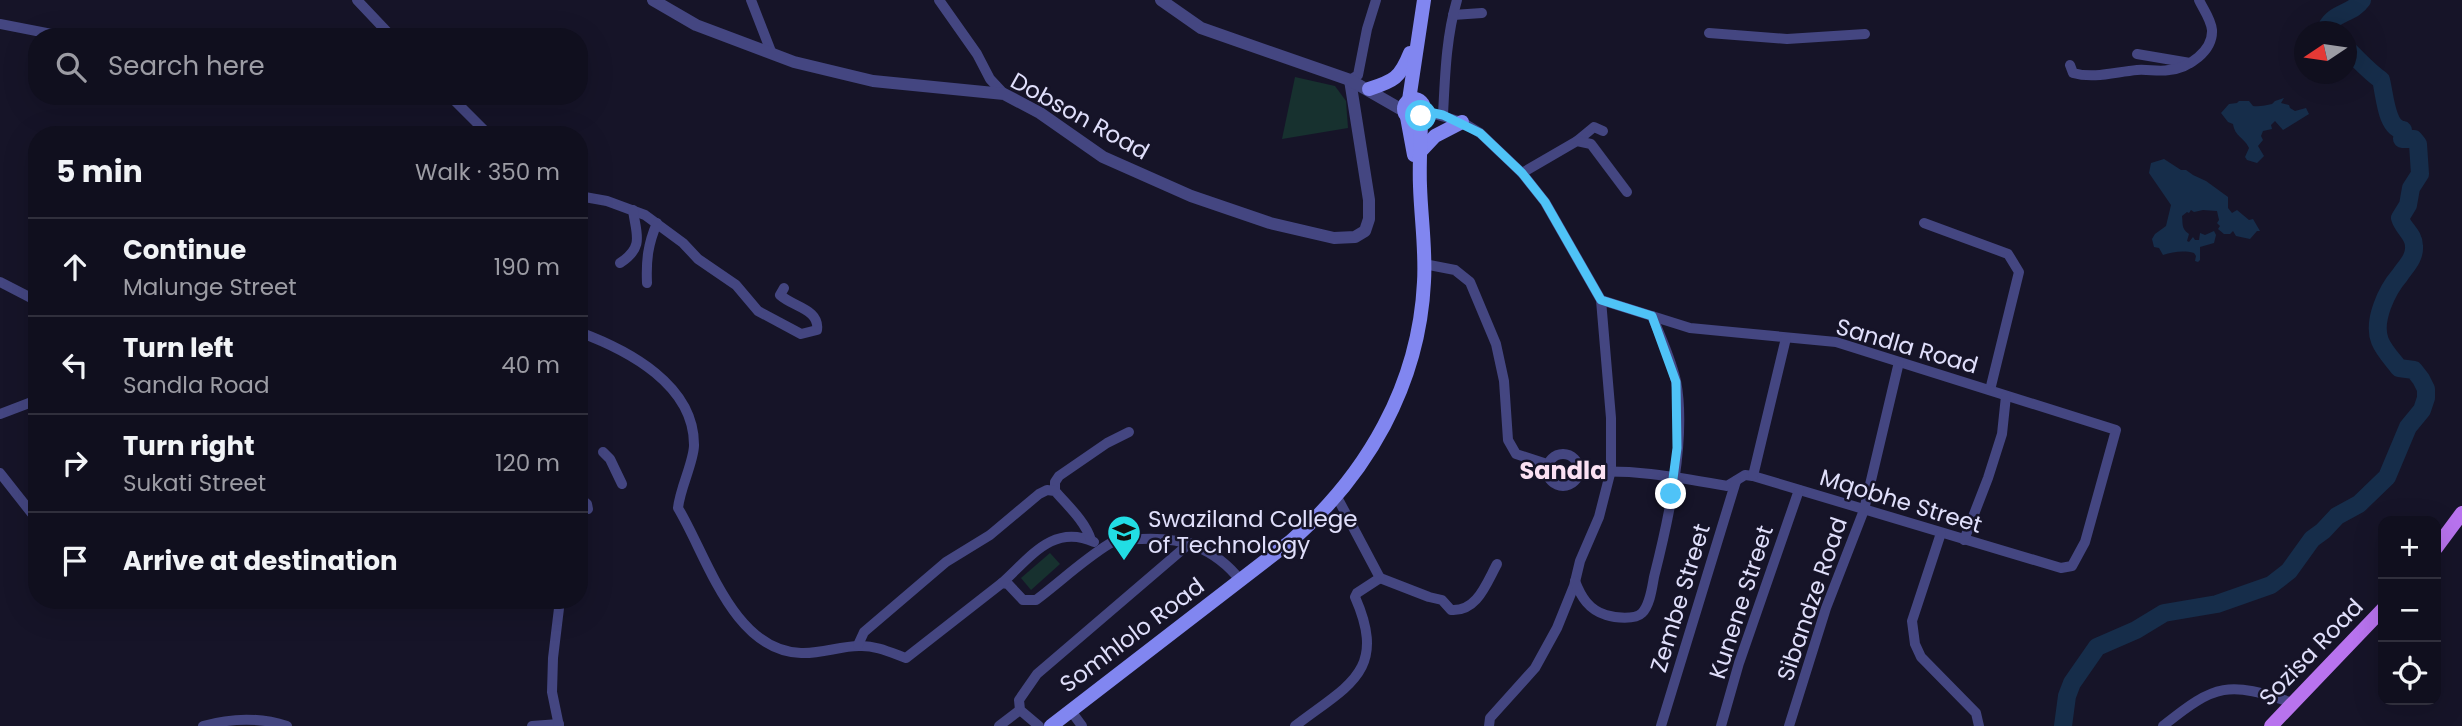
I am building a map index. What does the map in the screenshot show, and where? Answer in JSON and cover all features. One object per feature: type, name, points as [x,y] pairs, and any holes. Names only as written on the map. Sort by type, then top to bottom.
[{"type":"main road","name":"Somhlolo Road","points":[[1051,726],[1241,581],[1315,520],[1337,497],[1386,424],[1401,391],[1422,311],[1424,264],[1413,108],[1415,47],[1423,0]]},
{"type":"main road","points":[[1374,92],[1397,78],[1415,47]]},
{"type":"main road","name":"Somhlolo Road","points":[[1413,108],[1420,152],[1420,183]]},
{"type":"main road","points":[[1420,152],[1435,136],[1462,122]]},
{"type":"main road","points":[[2441,541],[2462,513]]},
{"type":"main road","name":"Sozisa Road","points":[[2273,725],[2378,614]]},
{"type":"street","points":[[356,0],[383,28]]},
{"type":"street","name":"Dobson Road","points":[[653,0],[696,24],[794,62],[873,82],[1004,94],[1040,113],[1103,157],[1191,196],[1270,223],[1334,238],[1355,237],[1365,231],[1369,219],[1369,200],[1350,80]]},
{"type":"street","points":[[751,0],[772,54]]},
{"type":"street","points":[[939,0],[977,54],[990,79],[1004,94]]},
{"type":"street","points":[[1161,0],[1201,28],[1350,80],[1413,108],[1462,122],[1480,133],[1522,173],[1545,202],[1601,300],[1612,418],[1611,470],[1599,517],[1580,561],[1557,628],[1535,668],[1490,718],[1489,726]]},
{"type":"street","points":[[1350,80],[1358,75],[1376,0]]},
{"type":"street","points":[[1443,115],[1445,73],[1457,0]]},
{"type":"street","points":[[2070,65],[2073,72],[2086,76],[2140,70],[2171,71],[2191,63],[2208,49],[2212,31],[2199,0]]},
{"type":"street","points":[[1453,15],[1482,13]]},
{"type":"street","points":[[0,24],[28,29]]},
{"type":"street","points":[[1709,33],[1787,39],[1866,34]]},
{"type":"street","points":[[2137,54],[2191,63]]},
{"type":"street","points":[[459,105],[480,126]]},
{"type":"street","points":[[1522,173],[1577,141],[1594,127],[1604,131]]},
{"type":"street","points":[[1577,141],[1591,144],[1627,192]]},
{"type":"street","points":[[588,198],[607,201],[645,215],[683,243],[698,259],[736,285],[758,311],[801,334],[817,330],[818,322],[814,314],[784,299],[780,295],[784,288]]},
{"type":"street","points":[[620,263],[636,248],[638,237],[633,210]]},
{"type":"street","points":[[647,283],[647,254],[657,223]]},
{"type":"street","points":[[1924,223],[2008,254],[2019,272],[1990,390]]},
{"type":"street","points":[[1424,264],[1455,270],[1470,282],[1496,344],[1504,381],[1508,439],[1516,454],[1547,464]]},
{"type":"street","points":[[0,282],[28,296]]},
{"type":"street","name":"Sandla Road","points":[[1601,300],[1706,330],[1836,342],[2116,430]]},
{"type":"street","points":[[1575,581],[1586,603],[1596,610],[1616,617],[1632,617],[1642,613],[1650,596],[1662,546],[1678,440],[1676,382],[1652,316]]},
{"type":"street","points":[[588,335],[608,343],[652,371],[677,393],[691,419],[694,448],[678,509],[727,603],[741,622],[780,649],[799,653],[858,645],[906,658],[1002,583],[1047,542],[1060,536],[1091,540],[1104,548]]},
{"type":"street","points":[[1579,474],[1611,470],[1727,486],[1745,475],[1753,476],[1786,338]]},
{"type":"street","name":"Sibandze Road","points":[[1789,726],[1826,608],[1864,510],[1899,362]]},
{"type":"street","points":[[1964,540],[1995,456],[2006,396]]},
{"type":"street","points":[[0,414],[28,403]]},
{"type":"street","name":"Mqobhe Street","points":[[1753,476],[2052,567],[2072,566],[2085,542],[2116,430]]},
{"type":"street","points":[[1091,540],[1087,529],[1055,491],[1055,482],[1059,476],[1107,443],[1129,432]]},
{"type":"street","points":[[603,452],[610,459],[622,484]]},
{"type":"street","points":[[1567,454],[1577,462],[1579,474],[1573,484],[1561,487],[1550,481],[1547,464],[1556,455],[1567,454]]},
{"type":"street","points":[[0,473],[28,509]]},
{"type":"street","name":"Zembe Street","points":[[1661,726],[1736,480]]},
{"type":"street","points":[[858,645],[864,632],[946,562],[990,536],[1039,494],[1047,490],[1055,491]]},
{"type":"street","name":"Kunene Street","points":[[1721,726],[1739,663],[1799,490]]},
{"type":"street","points":[[1337,497],[1380,578],[1442,600],[1451,610],[1459,611],[1472,604],[1497,565]]},
{"type":"street","points":[[1941,533],[1912,621],[1915,645],[1921,657],[1976,713],[1979,726]]},
{"type":"street","points":[[1002,583],[1008,584],[1023,600],[1036,600],[1111,542],[1167,538],[1190,543],[1218,558],[1241,581]]},
{"type":"street","points":[[1039,726],[1020,710],[1019,700],[1038,674],[1190,543]]},
{"type":"street","points":[[1295,726],[1350,682],[1364,665],[1368,649],[1367,630],[1355,597],[1380,578]]},
{"type":"street","points":[[532,726],[559,725],[552,692],[559,609]]},
{"type":"street","points":[[2163,726],[2209,693],[2229,688],[2246,689],[2293,703]]},
{"type":"street","points":[[999,726],[1020,710]]},
{"type":"street","points":[[1071,711],[1082,726]]},
{"type":"street","points":[[203,726],[221,721],[250,719],[287,726]]},
{"type":"green space","points":[[1295,77],[1335,86],[1346,101],[1348,128],[1282,139]]},
{"type":"green space","points":[[1050,553],[1060,564],[1031,590],[1021,578]]},
{"type":"water","points":[[2284,98],[2281,103],[2289,105],[2295,111],[2306,108],[2309,114],[2283,130],[2275,121],[2271,125],[2272,129],[2263,131],[2261,136],[2263,140],[2258,146],[2264,156],[2257,163],[2247,160],[2245,157],[2249,148],[2233,124],[2221,113],[2229,104],[2239,101],[2249,101],[2253,106],[2258,106],[2272,104]]},
{"type":"water","points":[[2164,159],[2206,181],[2228,197],[2228,208],[2232,213],[2237,210],[2249,220],[2253,219],[2260,231],[2250,239],[2236,236],[2233,231],[2224,234],[2218,229],[2220,226],[2217,223],[2217,211],[2191,210],[2182,216],[2184,228],[2189,234],[2187,241],[2193,237],[2199,240],[2200,233],[2205,235],[2214,231],[2214,243],[2200,247],[2198,262],[2195,261],[2194,253],[2190,252],[2163,255],[2159,248],[2154,247],[2152,239],[2166,226],[2171,205],[2149,173],[2151,163]]},
{"type":"waterway","points":[[2331,21],[2353,9],[2362,0]]},
{"type":"waterway","points":[[2063,726],[2067,696],[2072,683],[2097,647],[2136,630],[2164,613],[2217,604],[2271,585],[2289,571],[2312,539],[2337,516],[2359,504],[2387,477],[2408,427],[2422,410],[2426,389],[2421,379],[2414,370],[2399,368],[2384,348],[2378,333],[2379,315],[2386,297],[2410,262],[2414,250],[2414,242],[2400,218],[2408,205],[2411,188],[2420,174],[2418,144],[2414,139],[2402,139],[2403,130],[2397,128],[2390,118],[2381,80],[2357,59]]},
{"type":"place","name":"Swaziland College of Technology","points":[[1124,562]]},
{"type":"district","name":"Sandla","points":[[1563,471]]},
{"type":"route","points":[[1421,116],[1424,111],[1443,115],[1480,133],[1522,173],[1545,202],[1601,300],[1652,316],[1676,382],[1677,448],[1671,494]]}]
